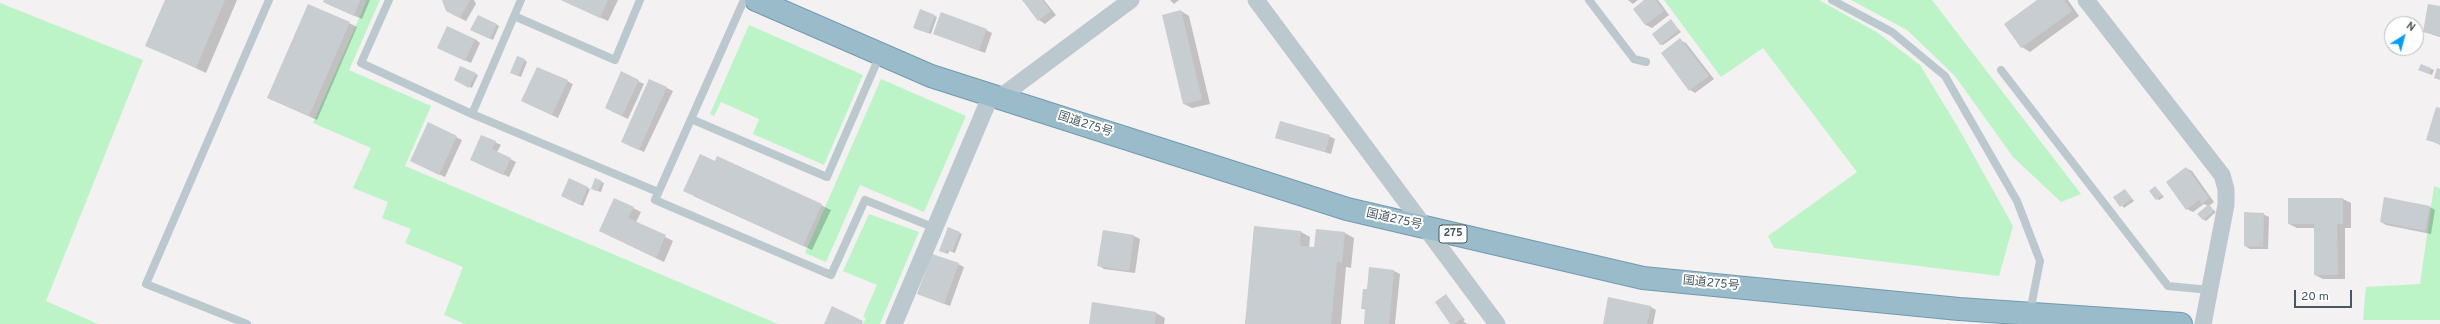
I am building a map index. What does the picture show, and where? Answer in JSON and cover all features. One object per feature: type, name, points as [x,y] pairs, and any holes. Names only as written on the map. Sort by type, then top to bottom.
[{"type":"highway","name":"国道275号","points":[[756,0],[931,76],[1347,209],[1643,278],[2029,314],[2181,324]]},
{"type":"street","points":[[894,324],[935,228],[995,96],[1131,0]]},
{"type":"street","points":[[1256,0],[1497,324]]},
{"type":"street","points":[[2086,0],[2222,174],[2226,189],[2226,205],[2204,324]]},
{"type":"lane","points":[[247,324],[146,284],[269,0]]},
{"type":"lane","points":[[389,0],[361,63],[472,114],[658,192]]},
{"type":"lane","points":[[472,114],[521,0]]},
{"type":"lane","points":[[514,16],[615,60],[640,0]]},
{"type":"lane","points":[[744,0],[655,200],[831,275],[865,200],[935,228]]},
{"type":"lane","points":[[1589,0],[1634,59],[1646,62]]},
{"type":"lane","points":[[1832,0],[1892,32],[1946,76],[2017,201],[2040,261],[2029,314]]},
{"type":"lane","points":[[691,119],[828,177],[881,54]]},
{"type":"lane","points":[[2001,70],[2168,286],[2210,290]]},
{"type":"green space","points":[[367,0],[380,0],[349,70],[431,106],[405,166],[778,324],[465,324],[444,315],[463,267],[405,243],[411,229],[382,218],[388,202],[353,188],[371,148],[313,123]]},
{"type":"green space","points":[[1664,0],[1819,0],[1878,33],[1920,65],[1959,129],[2013,226],[1999,276],[1774,248],[1768,236],[1857,172],[1763,48],[1721,77]]},
{"type":"green space","points":[[1851,0],[1932,0],[2081,194],[2061,202],[2013,157],[1955,76],[1907,30]]},
{"type":"green space","points":[[0,3],[143,60],[46,301],[98,324],[0,324]]},
{"type":"green space","points":[[749,25],[863,75],[824,165],[753,134],[759,119],[721,102],[714,116],[710,114]]},
{"type":"green space","points":[[881,79],[966,116],[924,212],[860,185],[826,262],[805,253]]},
{"type":"green space","points":[[2434,186],[2440,188],[2440,320],[2363,320],[2366,287],[2420,284]]},
{"type":"green space","points":[[869,214],[919,232],[880,324],[863,324],[866,318],[863,317],[877,285],[843,271]]},
{"type":"building","points":[[165,0],[225,0],[196,68],[145,46]]},
{"type":"building","points":[[324,0],[360,0],[354,16],[323,2]]},
{"type":"building","points":[[442,0],[470,0],[460,18],[446,11]]},
{"type":"building","points":[[561,0],[608,0],[600,18]]},
{"type":"building","points":[[1022,0],[1042,0],[1051,11],[1038,21]]},
{"type":"building","points":[[1644,0],[1656,0],[1664,11],[1645,25],[1633,9]]},
{"type":"building","points":[[2037,0],[2064,0],[2072,11],[2021,48],[2004,24]]},
{"type":"building","points":[[308,4],[350,22],[309,116],[267,98]]},
{"type":"building","points":[[2428,4],[2440,6],[2440,36],[2424,32]]},
{"type":"building","points":[[920,9],[935,15],[928,33],[913,28]]},
{"type":"building","points":[[1181,10],[1202,100],[1183,104],[1162,15]]},
{"type":"building","points":[[941,12],[987,29],[979,50],[933,34]]},
{"type":"building","points":[[478,15],[497,24],[490,39],[470,30]]},
{"type":"building","points":[[1671,19],[1679,30],[1660,45],[1652,34]]},
{"type":"building","points":[[447,26],[475,39],[465,61],[437,48]]},
{"type":"building","points":[[1680,38],[1709,76],[1689,91],[1661,53]]},
{"type":"building","points":[[517,56],[525,59],[518,76],[510,73]]},
{"type":"building","points":[[2421,64],[2431,68],[2429,74],[2418,70]]},
{"type":"building","points":[[460,66],[476,73],[469,88],[454,80]]},
{"type":"building","points":[[537,67],[568,80],[552,115],[521,101]]},
{"type":"building","points":[[2437,68],[2440,69],[2440,80],[2434,78]]},
{"type":"building","points":[[621,71],[639,80],[622,116],[605,108]]},
{"type":"building","points":[[649,79],[667,87],[639,150],[621,142]]},
{"type":"building","points":[[2436,107],[2440,108],[2440,144],[2426,140]]},
{"type":"building","points":[[1280,121],[1330,135],[1325,152],[1275,138]]},
{"type":"building","points":[[428,122],[457,136],[439,175],[410,161]]},
{"type":"building","points":[[481,135],[496,141],[492,149],[511,158],[503,175],[470,160]]},
{"type":"building","points":[[700,154],[715,161],[717,156],[822,204],[803,246],[683,191]]},
{"type":"building","points":[[2186,167],[2209,198],[2202,204],[2199,200],[2186,210],[2166,182]]},
{"type":"building","points":[[569,178],[588,187],[580,205],[561,196]]},
{"type":"building","points":[[595,178],[602,181],[598,191],[591,189]]},
{"type":"building","points":[[2155,186],[2162,195],[2156,200],[2149,191]]},
{"type":"building","points":[[2125,189],[2132,199],[2120,207],[2113,197]]},
{"type":"building","points":[[2384,197],[2430,206],[2425,231],[2380,222]]},
{"type":"building","points":[[614,198],[634,207],[628,218],[666,235],[656,258],[599,231]]},
{"type":"building","points":[[2288,198],[2343,198],[2343,224],[2337,224],[2338,275],[2314,275],[2314,224],[2288,224]]},
{"type":"building","points":[[2209,204],[2214,211],[2203,220],[2197,214]]},
{"type":"building","points":[[2244,212],[2264,213],[2263,247],[2244,246]]},
{"type":"building","points":[[1254,226],[1301,231],[1300,246],[1314,247],[1316,229],[1345,232],[1342,263],[1337,262],[1331,324],[1245,324]]},
{"type":"building","points":[[948,227],[960,232],[952,252],[947,250],[945,253],[939,251]]},
{"type":"building","points":[[1103,230],[1134,235],[1129,271],[1097,266]]},
{"type":"building","points":[[932,254],[959,263],[944,304],[917,294]]},
{"type":"building","points":[[1369,267],[1394,270],[1389,324],[1364,324],[1365,309],[1361,309],[1363,289],[1367,289]]},
{"type":"building","points":[[1446,294],[1463,318],[1454,324],[1450,324],[1435,302]]},
{"type":"building","points":[[1608,297],[1651,306],[1647,324],[1603,324]]},
{"type":"building","points":[[1092,302],[1156,312],[1155,324],[1089,324]]},
{"type":"building","points":[[832,306],[863,321],[862,324],[824,324]]}]
